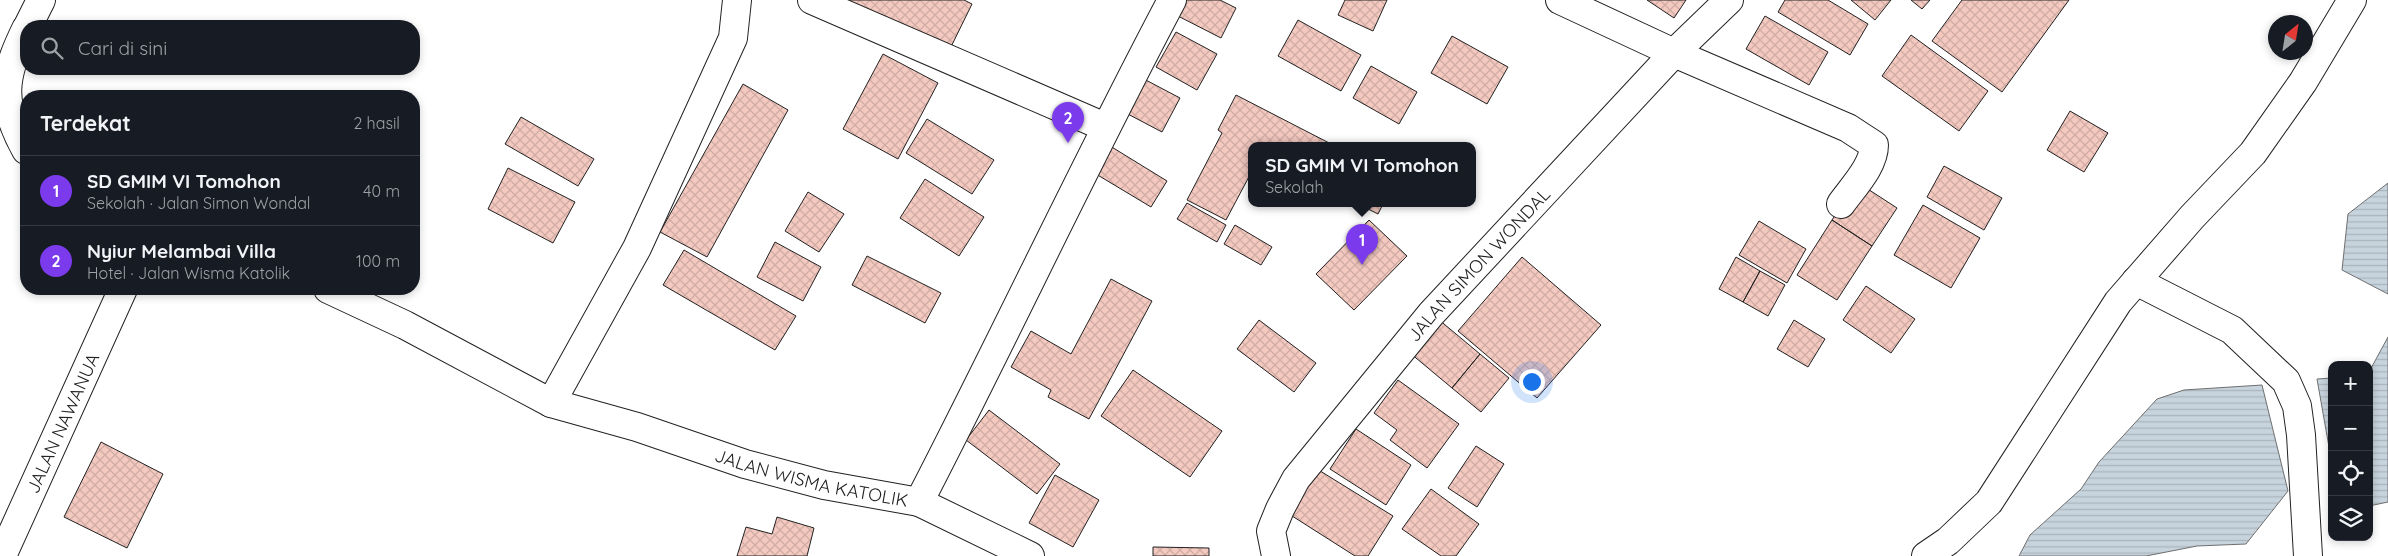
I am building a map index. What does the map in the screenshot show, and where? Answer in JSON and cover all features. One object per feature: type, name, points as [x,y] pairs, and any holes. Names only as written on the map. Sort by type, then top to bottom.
[{"type":"street","points":[[31,20],[41,0]]},
{"type":"street","points":[[551,402],[637,248],[733,38],[737,0]]},
{"type":"street","points":[[812,0],[1105,127]]},
{"type":"street","name":"JALAN WISMA KATOLIK","points":[[341,295],[405,324],[551,402],[638,427],[745,464],[824,485],[919,502],[1004,337],[1105,127],[1172,0]]},
{"type":"street","points":[[1560,0],[1674,53],[1848,128],[1870,140],[1874,145],[1874,152],[1868,165],[1841,204]]},
{"type":"street","name":"JALAN SIMON WONDAL","points":[[1276,556],[1271,531],[1280,508],[1296,479],[1431,314],[1674,53],[1729,0]]},
{"type":"street","points":[[1926,556],[1948,541],[1989,502],[2118,302],[2192,217],[2254,153],[2303,82],[2352,0]]},
{"type":"street","points":[[20,44],[6,76],[3,106],[12,131],[20,142]]},
{"type":"street","points":[[2136,281],[2232,330],[2286,381],[2297,406],[2301,435],[2308,556]]},
{"type":"street","name":"JALAN NAWANUA","points":[[2,556],[120,295]]},
{"type":"street","points":[[919,502],[1030,556]]},
{"type":"shaded area","points":[[2388,183],[2388,294],[2342,270],[2348,214]]},
{"type":"shaded area","points":[[2388,337],[2388,502],[2373,505],[2373,406],[2373,365]]},
{"type":"shaded area","points":[[2328,378],[2328,441],[2317,379]]},
{"type":"shaded area","points":[[2262,385],[2288,491],[2246,544],[2197,546],[2146,556],[2019,556],[2030,535],[2081,489],[2099,462],[2157,399],[2184,390]]},
{"type":"building","points":[[840,0],[964,0],[972,4],[948,53]]},
{"type":"building","points":[[1184,0],[1220,0],[1236,8],[1221,38],[1176,15]]},
{"type":"building","points":[[1345,0],[1387,0],[1373,31],[1338,15]]},
{"type":"building","points":[[1647,0],[1686,0],[1674,18]]},
{"type":"building","points":[[1785,0],[1828,0],[1868,24],[1850,55],[1778,12]]},
{"type":"building","points":[[1851,0],[1891,0],[1875,20]]},
{"type":"building","points":[[1911,0],[1930,0],[1922,9]]},
{"type":"building","points":[[1962,0],[2069,0],[2002,92],[1932,41]]},
{"type":"building","points":[[1765,16],[1828,52],[1809,85],[1746,49]]},
{"type":"building","points":[[1298,20],[1361,55],[1341,91],[1278,56]]},
{"type":"building","points":[[1176,32],[1217,54],[1197,90],[1156,67]]},
{"type":"building","points":[[1911,35],[1988,91],[1959,131],[1882,76]]},
{"type":"building","points":[[1452,36],[1508,67],[1487,104],[1431,73]]},
{"type":"building","points":[[883,54],[938,83],[898,159],[843,129]]},
{"type":"building","points":[[1371,66],[1417,92],[1399,124],[1353,98]]},
{"type":"building","points":[[1142,78],[1180,98],[1162,132],[1124,112]]},
{"type":"building","points":[[743,84],[788,110],[707,257],[660,232]]},
{"type":"building","points":[[1236,95],[1327,142],[1248,142],[1248,179],[1226,220],[1187,200],[1222,133],[1218,130]]},
{"type":"building","points":[[2070,111],[2108,133],[2084,172],[2047,150]]},
{"type":"building","points":[[521,117],[594,159],[578,186],[505,144]]},
{"type":"building","points":[[927,119],[994,160],[972,194],[906,153]]},
{"type":"building","points":[[1102,141],[1167,181],[1151,207],[1086,168]]},
{"type":"building","points":[[1944,166],[2002,198],[1984,230],[1927,197]]},
{"type":"building","points":[[508,168],[575,202],[553,243],[488,209]]},
{"type":"building","points":[[925,179],[984,217],[959,256],[900,218]]},
{"type":"building","points":[[1857,182],[1897,208],[1872,246],[1832,220]]},
{"type":"building","points":[[808,192],[844,214],[819,252],[785,231]]},
{"type":"building","points":[[1187,203],[1226,225],[1217,242],[1177,219]]},
{"type":"building","points":[[1923,205],[1980,238],[1951,288],[1894,255]]},
{"type":"building","points":[[1364,207],[1382,207],[1378,214]]},
{"type":"building","points":[[1369,220],[1407,256],[1354,310],[1316,274]]},
{"type":"building","points":[[1832,220],[1872,246],[1837,300],[1797,275]]},
{"type":"building","points":[[1759,221],[1806,249],[1787,283],[1739,255]]},
{"type":"building","points":[[1235,225],[1272,247],[1261,265],[1224,244]]},
{"type":"building","points":[[775,242],[821,267],[803,301],[757,277]]},
{"type":"building","points":[[684,250],[796,316],[775,350],[663,285]]},
{"type":"building","points":[[867,256],[941,293],[925,323],[852,285]]},
{"type":"building","points":[[1522,257],[1601,325],[1537,398],[1458,331]]},
{"type":"building","points":[[1736,257],[1760,271],[1743,302],[1719,289]]},
{"type":"building","points":[[1760,271],[1785,285],[1768,316],[1743,302]]},
{"type":"building","points":[[1111,279],[1152,301],[1089,419],[1048,397],[1051,390],[1011,367],[1031,331],[1071,354]]},
{"type":"building","points":[[1866,286],[1915,319],[1891,353],[1843,320]]},
{"type":"building","points":[[1438,319],[1480,354],[1452,388],[1410,353]]},
{"type":"building","points":[[1259,320],[1316,363],[1294,392],[1237,349]]},
{"type":"building","points":[[1794,320],[1825,339],[1808,367],[1777,349]]},
{"type":"building","points":[[1480,354],[1509,378],[1481,412],[1452,388]]},
{"type":"building","points":[[1133,370],[1222,431],[1190,477],[1101,416]]},
{"type":"building","points":[[1398,380],[1459,424],[1427,468],[1390,440],[1397,430],[1374,413]]},
{"type":"building","points":[[989,410],[1060,464],[1037,494],[966,440]]},
{"type":"building","points":[[1356,429],[1411,465],[1386,505],[1330,469]]},
{"type":"building","points":[[101,442],[163,474],[127,548],[64,517]]},
{"type":"building","points":[[1476,446],[1504,464],[1477,507],[1448,488]]},
{"type":"building","points":[[1317,469],[1393,516],[1368,556],[1355,556],[1289,514]]},
{"type":"building","points":[[1055,475],[1099,500],[1073,547],[1029,523]]},
{"type":"building","points":[[1431,489],[1479,524],[1456,556],[1441,556],[1402,529]]},
{"type":"building","points":[[777,517],[814,528],[807,556],[737,556],[746,527],[772,534]]},
{"type":"building","points":[[1153,547],[1209,548],[1209,556],[1153,556]]},
{"type":"place","name":"Nyiur Melambai Villa","points":[[1068,143]]},
{"type":"place","name":"SD GMIM VI Tomohon","points":[[1362,265]]}]
